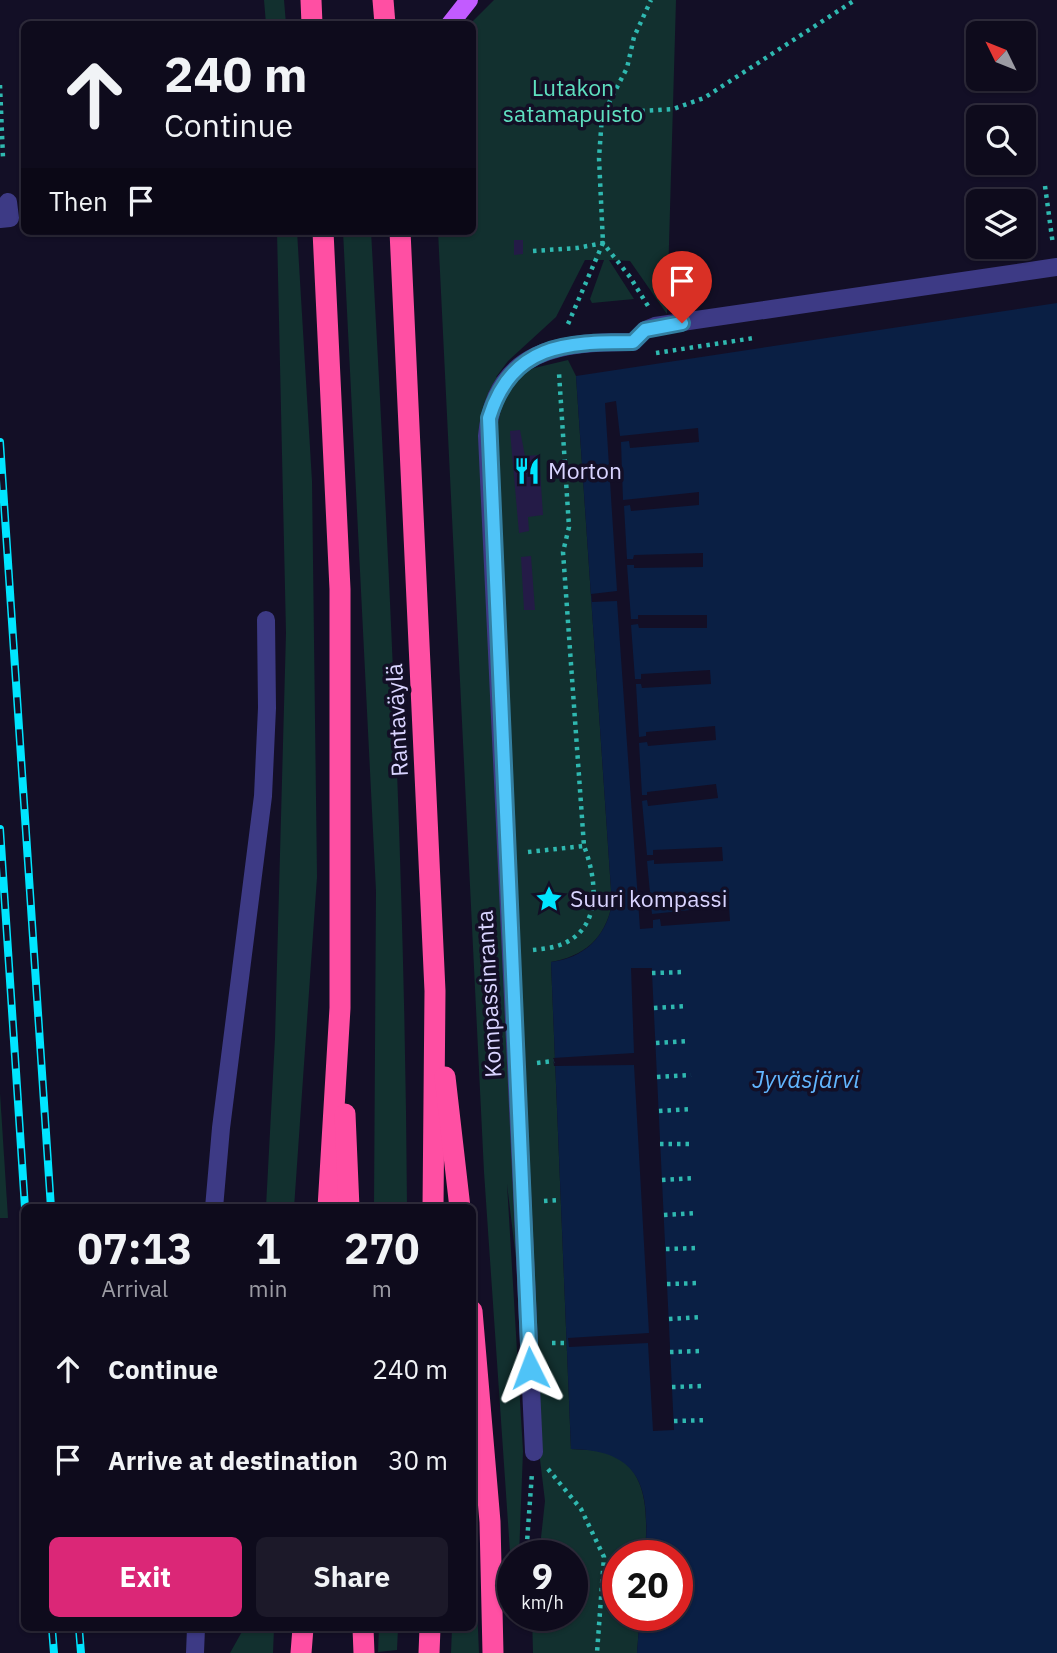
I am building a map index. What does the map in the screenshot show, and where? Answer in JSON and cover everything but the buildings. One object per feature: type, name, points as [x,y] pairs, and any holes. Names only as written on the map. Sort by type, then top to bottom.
[{"type":"highway","points":[[311,0],[312,21]]},
{"type":"highway","points":[[383,0],[385,21]]},
{"type":"highway","points":[[323,235],[340,589],[340,1007],[349,1204]]},
{"type":"highway","name":"Rantaväylä","points":[[400,235],[435,991],[433,1204]]},
{"type":"highway","points":[[435,991],[460,1204]]},
{"type":"highway","points":[[328,1204],[340,1007]]},
{"type":"highway","points":[[476,1358],[490,1522],[493,1653]]},
{"type":"highway","points":[[301,1653],[303,1631]]},
{"type":"highway","points":[[363,1631],[364,1653]]},
{"type":"highway","points":[[429,1653],[430,1631]]},
{"type":"main road","points":[[452,21],[469,0]]},
{"type":"main road","points":[[402,267],[409,235]]},
{"type":"lane","points":[[0,219],[10,218],[8,202]]},
{"type":"lane","points":[[655,326],[1056,267]]},
{"type":"lane","name":"Kompassinranta","points":[[534,1452],[489,418],[496,397],[510,374],[528,357],[586,342],[633,342],[645,330],[655,326]]},
{"type":"lane","points":[[214,1204],[224,1101],[263,796],[267,708],[265,620]]},
{"type":"lane","points":[[195,1653],[196,1631]]},
{"type":"path","points":[[511,949],[533,950],[562,945],[587,925],[596,894],[591,864],[584,846],[563,552],[569,527],[558,387],[559,348],[603,243],[599,158],[602,116],[627,68],[634,37],[651,0]]},
{"type":"path","points":[[513,120],[602,116],[673,109],[704,98],[855,0]]},
{"type":"path","points":[[0,85],[3,158]]},
{"type":"path","points":[[1045,186],[1056,267]]},
{"type":"path","points":[[533,251],[603,243]]},
{"type":"path","points":[[603,243],[630,277],[653,316],[655,326]]},
{"type":"path","points":[[1031,259],[1033,271]]},
{"type":"path","points":[[507,854],[584,846]]},
{"type":"path","points":[[652,974],[685,972]]},
{"type":"path","points":[[654,1008],[687,1006]]},
{"type":"path","points":[[656,1043],[688,1041]]},
{"type":"path","points":[[657,1077],[691,1075]]},
{"type":"path","points":[[659,1111],[692,1109]]},
{"type":"path","points":[[660,1144],[694,1144]]},
{"type":"path","points":[[662,1180],[695,1178]]},
{"type":"path","points":[[664,1215],[697,1213]]},
{"type":"path","points":[[666,1249],[698,1248]]},
{"type":"path","points":[[667,1284],[700,1283]]},
{"type":"path","points":[[669,1319],[701,1317]]},
{"type":"path","points":[[670,1352],[702,1351]]},
{"type":"path","points":[[672,1387],[704,1386]]},
{"type":"path","points":[[674,1421],[708,1420]]},
{"type":"path","points":[[527,1540],[534,1452]]},
{"type":"path","points":[[534,1452],[580,1509],[604,1557],[597,1653]]},
{"type":"green space","points":[[264,0],[284,0],[286,21],[266,21]]},
{"type":"green space","name":"Lutakon satamapuisto","points":[[494,0],[676,0],[667,314],[630,261],[609,260],[634,299],[592,303],[590,299],[604,260],[585,260],[556,317],[508,361],[496,377],[568,360],[576,376],[612,904],[604,927],[591,944],[573,955],[551,962],[571,1449],[609,1453],[633,1471],[639,1483],[646,1512],[646,1540],[602,1540],[602,1631],[639,1631],[637,1653],[533,1653],[532,1631],[588,1631],[588,1540],[541,1540],[545,1501],[507,1184],[523,1451],[520,1540],[509,1540],[484,1172],[438,235],[476,235],[476,21],[473,21]]},
{"type":"green space","points":[[277,235],[297,235],[312,481],[317,877],[294,1204],[266,1204],[275,1038],[286,633]]},
{"type":"green space","points":[[343,235],[371,235],[395,719],[407,1204],[374,1204],[376,891]]},
{"type":"green space","points":[[0,1093],[8,1218],[0,1218]]},
{"type":"green space","points":[[476,1584],[479,1653],[451,1653],[452,1631],[476,1631]]},
{"type":"green space","points":[[242,1631],[274,1631],[273,1653],[230,1653]]},
{"type":"green space","points":[[379,1631],[398,1631],[397,1650],[378,1652]]},
{"type":"water","name":"Jyväsjärvi","points":[[1057,303],[1057,1653],[637,1653],[639,1631],[693,1631],[693,1540],[646,1540],[646,1513],[638,1479],[614,1457],[596,1451],[571,1449],[551,962],[574,956],[592,944],[605,926],[612,904],[576,376]]},
{"type":"pier","points":[[616,401],[620,436],[698,428],[699,442],[630,448],[629,441],[621,442],[623,500],[699,492],[699,505],[631,511],[630,505],[624,506],[627,559],[633,559],[634,555],[703,553],[703,567],[634,568],[634,565],[627,565],[631,619],[638,619],[638,615],[707,615],[707,628],[639,628],[638,624],[631,625],[635,679],[641,679],[641,674],[710,670],[711,684],[642,688],[641,684],[636,684],[639,737],[646,736],[646,732],[715,726],[716,740],[648,746],[647,742],[639,743],[642,795],[647,795],[647,792],[716,784],[718,798],[648,806],[647,800],[642,801],[647,855],[653,855],[653,850],[722,847],[723,861],[654,864],[654,860],[647,861],[652,914],[729,906],[730,921],[661,926],[660,919],[653,920],[653,928],[640,929],[617,601],[592,602],[591,594],[617,591],[605,403]]},
{"type":"pier","points":[[631,968],[652,968],[674,1430],[653,1431],[648,1343],[569,1347],[568,1338],[649,1333],[634,1065],[554,1066],[553,1058],[634,1053]]},
{"type":"railway","points":[[0,442],[51,1204]]},
{"type":"railway","points":[[0,829],[25,1204]]},
{"type":"railway","points":[[52,1631],[54,1653]]},
{"type":"railway","points":[[79,1631],[81,1653]]},
{"type":"place","name":"Morton","points":[[527,471]]},
{"type":"place","name":"Suuri kompassi","points":[[549,899]]},
{"type":"route","points":[[530,1368],[487,436],[489,418],[496,397],[510,374],[528,357],[586,342],[633,342],[645,330],[655,326],[682,323]]}]
